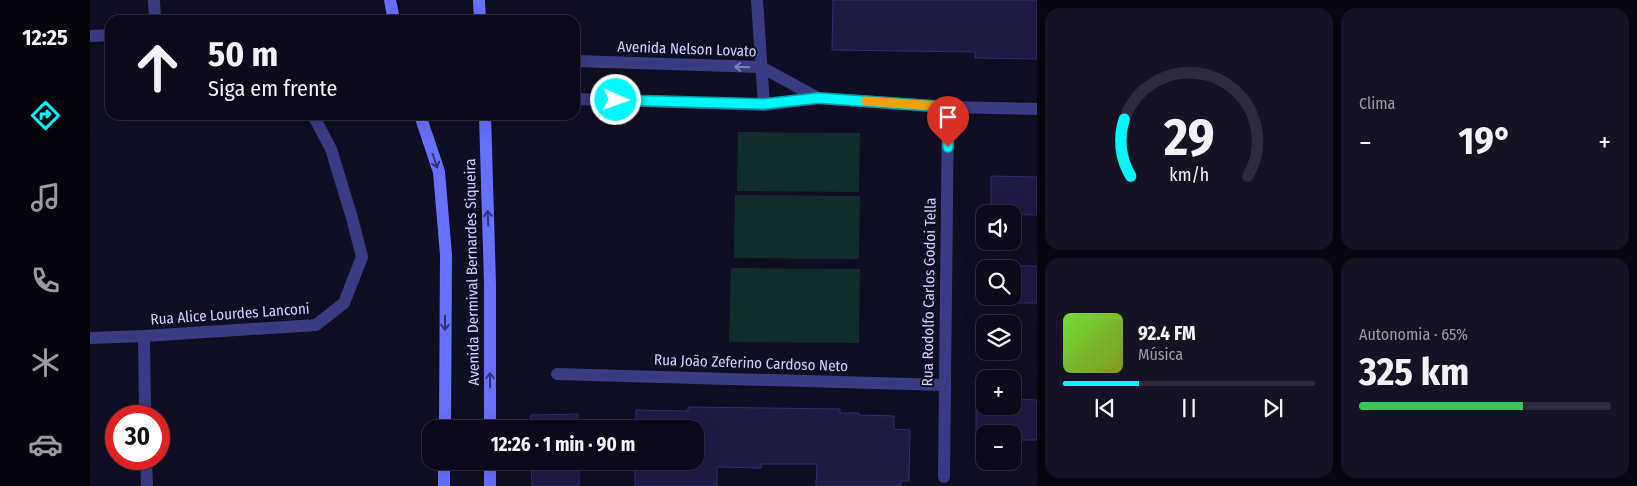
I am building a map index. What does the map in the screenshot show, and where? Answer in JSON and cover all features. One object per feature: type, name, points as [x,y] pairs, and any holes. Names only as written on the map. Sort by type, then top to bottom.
[{"type":"main road","points":[[390,0],[393,15]]},
{"type":"main road","points":[[479,0],[480,15]]},
{"type":"main road","name":"Avenida Dermival Bernardes Siqueira","points":[[422,120],[439,172],[446,255],[445,420]]},
{"type":"main road","name":"Avenida Dermival Bernardes Siqueira","points":[[485,120],[490,284],[490,420]]},
{"type":"main road","points":[[444,470],[444,486]]},
{"type":"main road","points":[[490,470],[490,486]]},
{"type":"street","points":[[154,0],[155,15]]},
{"type":"street","points":[[757,0],[764,104]]},
{"type":"street","points":[[90,36],[105,35]]},
{"type":"street","name":"Avenida Nelson Lovato","points":[[580,62],[761,67],[818,98]]},
{"type":"street","points":[[580,99],[764,104],[818,98],[948,107],[1037,109]]},
{"type":"street","name":"Rua Rodolfo Carlos Godoi Tella","points":[[944,477],[948,107]]},
{"type":"street","name":"Rua Alice Lourdes Lanconi","points":[[90,338],[316,325],[344,303],[362,257],[331,149],[316,120]]},
{"type":"street","points":[[144,336],[145,405]]},
{"type":"street","name":"Rua João Zeferino Cardoso Neto","points":[[557,374],[944,385]]},
{"type":"street","points":[[146,470],[147,486]]},
{"type":"green space","points":[[738,132],[860,133],[859,192],[737,191]]},
{"type":"green space","points":[[735,195],[860,196],[859,259],[734,258]]},
{"type":"green space","points":[[731,268],[860,269],[859,343],[729,342]]},
{"type":"building","points":[[833,0],[1037,0],[1037,59],[975,58],[975,52],[832,50]]},
{"type":"building","points":[[991,176],[1037,177],[1037,215],[1021,215],[1021,205],[991,205]]},
{"type":"building","points":[[1021,266],[1037,266],[1037,303],[1021,303]]},
{"type":"building","points":[[1021,399],[1037,400],[1037,440],[1021,440],[1021,425],[976,425],[976,415],[1021,415]]},
{"type":"building","points":[[688,407],[840,409],[840,413],[894,416],[894,429],[910,430],[909,481],[901,481],[901,486],[816,486],[817,464],[761,464],[761,468],[717,467],[717,486],[635,486],[635,470],[704,470],[704,420],[636,420],[636,410],[688,411]]},
{"type":"building","points":[[578,414],[578,420],[531,420],[531,415]]},
{"type":"building","points":[[531,470],[579,470],[579,486],[532,486]]},
{"type":"slow traffic","points":[[866,101],[940,106]]},
{"type":"route","points":[[616,100],[764,104],[818,98],[948,107],[948,147]]}]
